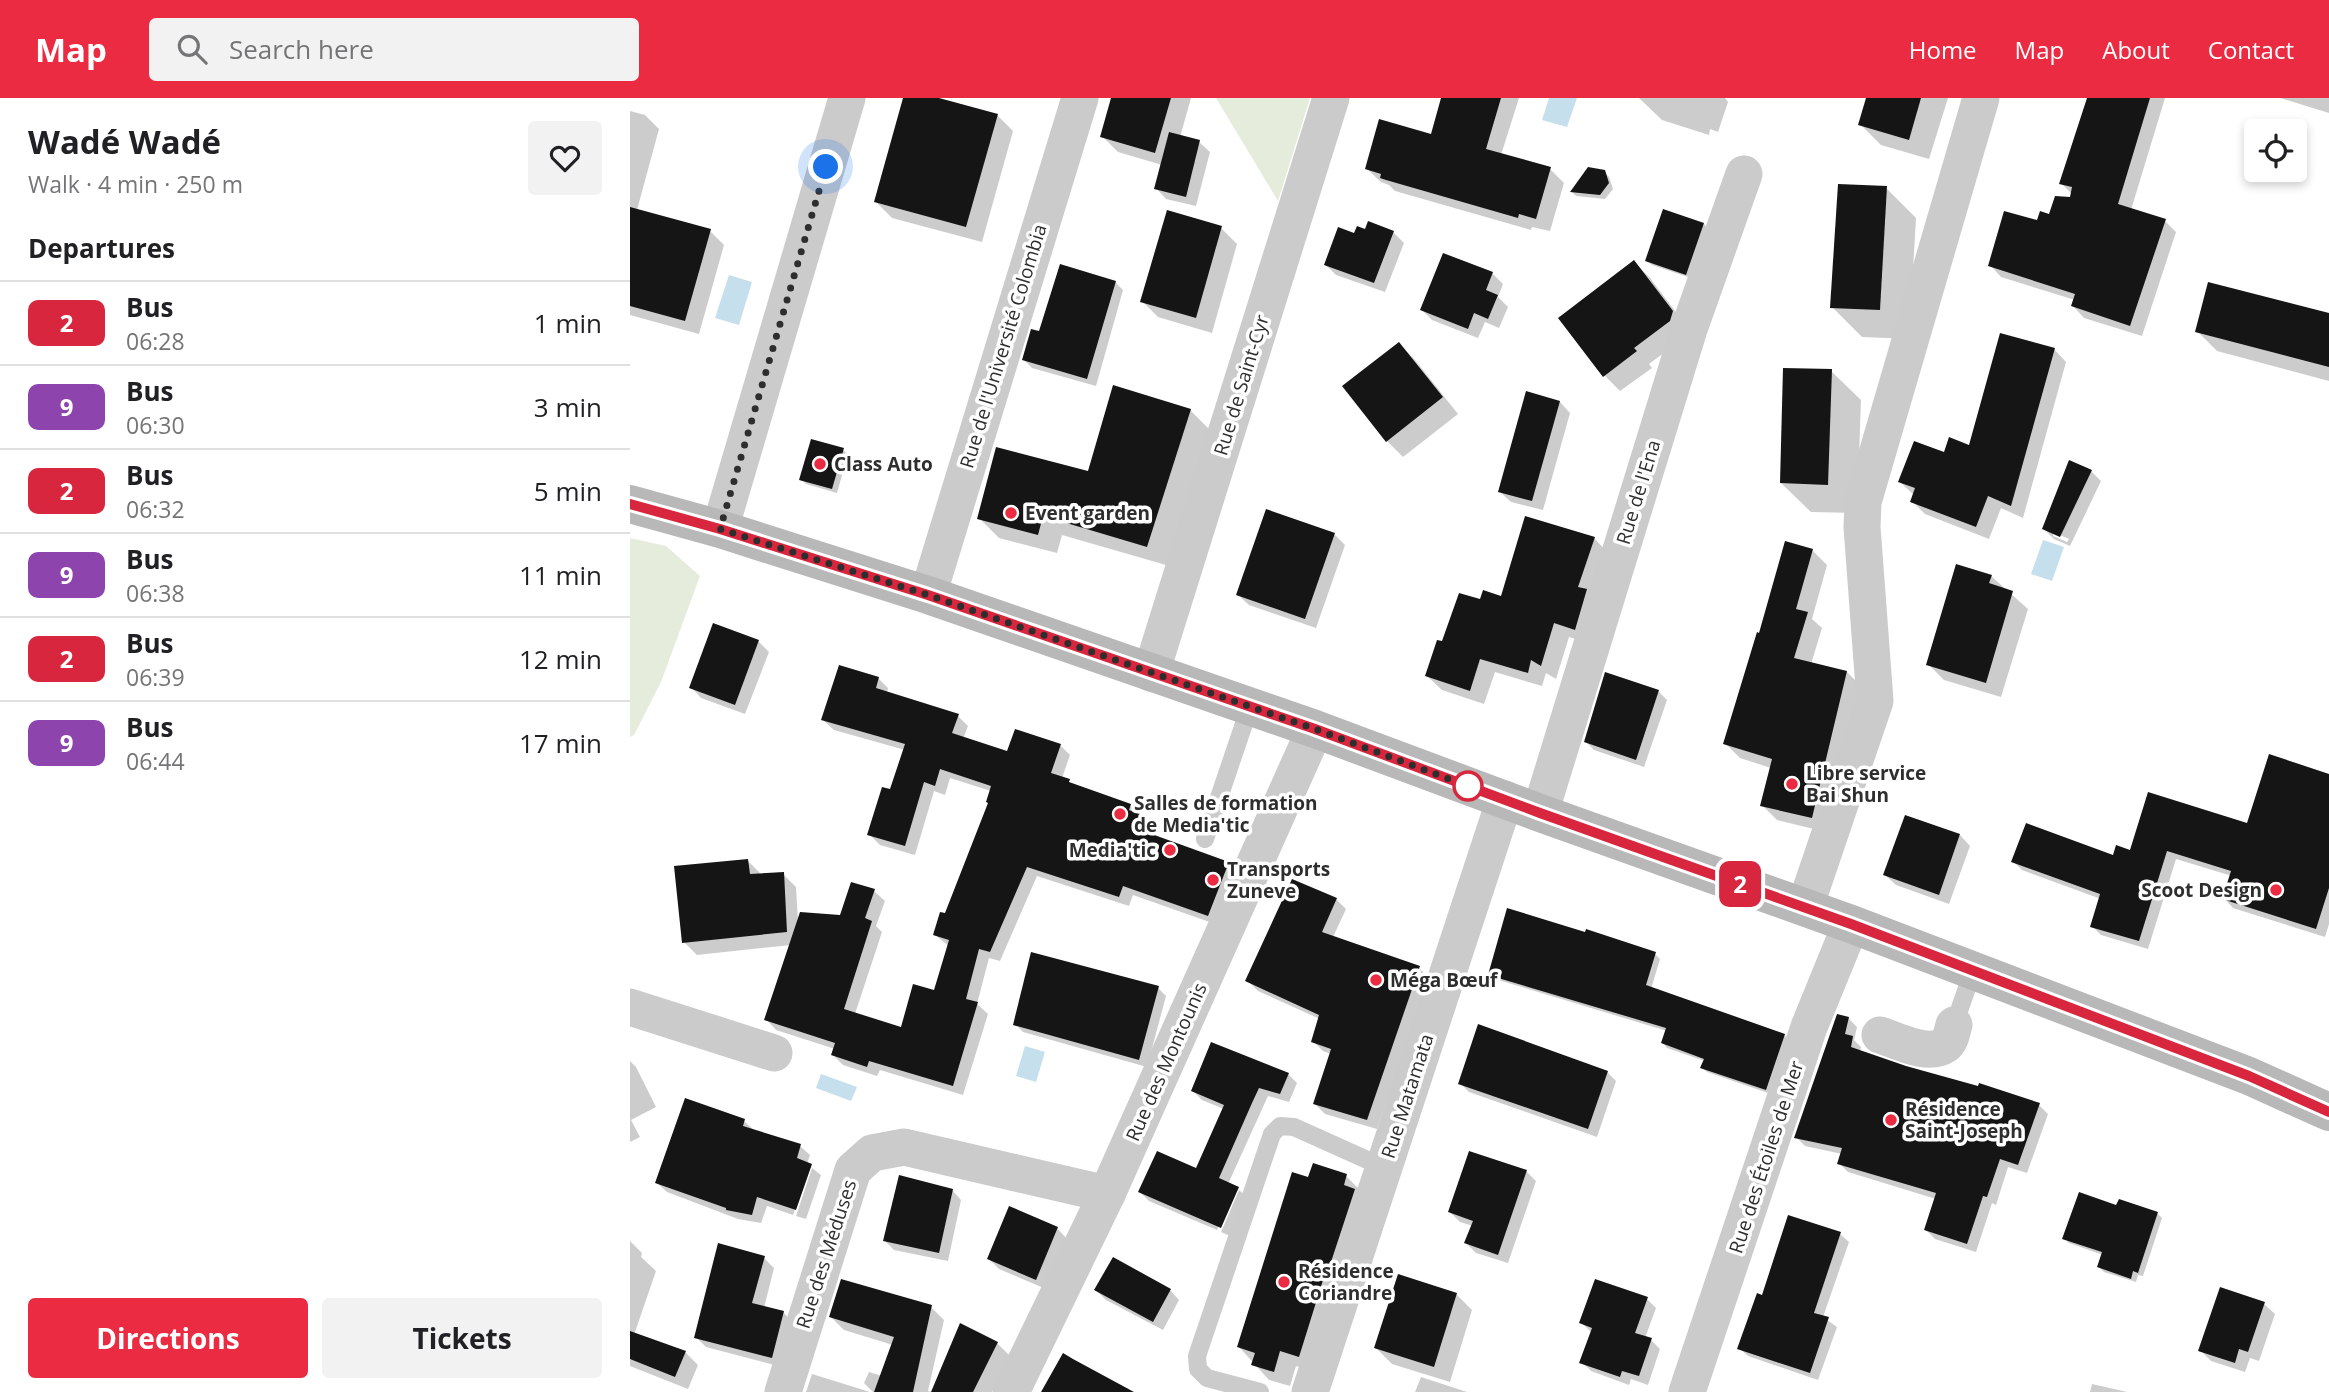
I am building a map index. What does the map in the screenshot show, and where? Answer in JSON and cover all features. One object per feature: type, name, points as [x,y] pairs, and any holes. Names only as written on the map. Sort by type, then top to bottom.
[{"type":"main road","points":[[630,504],[720,529],[928,595],[1315,729],[1851,924],[2249,1076],[2329,1112]]},
{"type":"main road","points":[[2249,1076],[2329,1090]]},
{"type":"street","points":[[720,529],[847,98]]},
{"type":"street","name":"Rue de l'Université Colombia","points":[[928,595],[1080,98]]},
{"type":"street","name":"Rue de Saint-Cyr","points":[[1152,673],[1331,98]]},
{"type":"street","points":[[1805,907],[1875,701],[1862,527],[1863,502],[1981,98]]},
{"type":"street","name":"Rue de l'Ena","points":[[1540,813],[1689,329],[1744,174]]},
{"type":"street","name":"Rue des Montounis","points":[[1011,1392],[1107,1194],[1315,729]]},
{"type":"street","name":"Rue Matamata","points":[[1310,1392],[1505,799]]},
{"type":"street","name":"Rue des Étoiles de Mer","points":[[1687,1392],[1809,1027],[1851,924]]},
{"type":"street","points":[[630,1007],[774,1053]]},
{"type":"street","points":[[1880,1035],[1928,1050],[1945,1045],[1951,1037],[1954,1025]]},
{"type":"street","name":"Rue des Méduses","points":[[783,1392],[853,1170],[872,1153],[904,1147],[1107,1194]]},
{"type":"lane","points":[[1205,839],[1250,706]]},
{"type":"lane","points":[[1954,1025],[1973,971]]},
{"type":"lane","points":[[1260,1392],[1207,1378],[1198,1369],[1197,1356],[1272,1134],[1280,1126],[1294,1127],[1383,1167]]},
{"type":"green space","points":[[1216,98],[1310,98],[1278,201]]},
{"type":"green space","points":[[630,538],[666,546],[700,576],[661,682],[634,735],[630,737]]},
{"type":"water","points":[[1549,98],[1577,98],[1567,127],[1542,120]]},
{"type":"water","points":[[729,275],[752,282],[739,325],[715,318]]},
{"type":"water","points":[[2043,540],[2064,547],[2052,581],[2031,574]]},
{"type":"water","points":[[1025,1046],[1045,1052],[1036,1082],[1016,1076]]},
{"type":"water","points":[[821,1074],[857,1087],[851,1101],[816,1088]]},
{"type":"building","points":[[903,98],[939,98],[998,114],[966,227],[874,202]]},
{"type":"building","points":[[1111,98],[1171,98],[1155,153],[1100,137]]},
{"type":"building","points":[[1441,98],[1501,98],[1486,149],[1551,167],[1536,219],[1519,214],[1518,218],[1386,180],[1380,178],[1381,174],[1365,169],[1379,119],[1431,134]]},
{"type":"building","points":[[1866,98],[1921,98],[1909,140],[1858,125]]},
{"type":"building","points":[[2087,98],[2150,98],[2118,204],[2166,219],[2130,326],[2071,306],[2075,294],[1988,266],[2004,211],[2037,220],[2040,211],[2049,214],[2055,196],[2070,197],[2072,187],[2059,184]]},
{"type":"building","points":[[1169,132],[1200,140],[1186,197],[1154,189]]},
{"type":"building","points":[[1588,167],[1605,170],[1609,183],[1600,195],[1570,192]]},
{"type":"building","points":[[1838,184],[1887,186],[1880,310],[1830,308]]},
{"type":"building","points":[[630,207],[711,229],[685,321],[630,306]]},
{"type":"building","points":[[1663,209],[1704,223],[1686,275],[1645,261]]},
{"type":"building","points":[[1167,210],[1222,226],[1196,318],[1140,302]]},
{"type":"building","points":[[1368,221],[1394,231],[1374,283],[1324,265],[1338,227],[1354,233],[1357,226],[1365,229]]},
{"type":"building","points":[[1443,253],[1493,272],[1486,290],[1498,295],[1488,319],[1474,313],[1468,329],[1420,310]]},
{"type":"building","points":[[1634,260],[1673,311],[1670,321],[1634,348],[1637,351],[1603,377],[1558,318]]},
{"type":"building","points":[[1060,264],[1116,281],[1087,379],[1022,360],[1031,329],[1039,331]]},
{"type":"building","points":[[2208,282],[2329,313],[2329,367],[2195,332]]},
{"type":"building","points":[[2000,333],[2055,348],[2011,506],[1988,496],[1976,527],[1910,502],[1915,488],[1898,482],[1914,441],[1944,452],[1949,437],[1969,445]]},
{"type":"building","points":[[1399,342],[1443,397],[1386,442],[1342,386]]},
{"type":"building","points":[[1783,368],[1832,369],[1828,485],[1780,483]]},
{"type":"building","points":[[1113,385],[1191,409],[1147,547],[1043,516],[1038,535],[977,519],[996,447],[1088,471]]},
{"type":"building","points":[[1526,391],[1560,401],[1532,501],[1498,492]]},
{"type":"building","points":[[811,439],[844,448],[832,489],[799,480]]},
{"type":"building","points":[[2069,460],[2092,470],[2060,537],[2042,529]]},
{"type":"building","points":[[1266,509],[1335,533],[1305,619],[1236,595]]},
{"type":"building","points":[[1525,516],[1595,537],[1578,587],[1587,589],[1575,630],[1554,623],[1541,666],[1531,660],[1528,673],[1480,659],[1470,691],[1425,676],[1437,640],[1442,641],[1459,593],[1480,599],[1483,590],[1501,596]]},
{"type":"building","points":[[1785,541],[1813,549],[1796,609],[1808,612],[1794,658],[1847,671],[1812,818],[1760,806],[1772,759],[1723,744]]},
{"type":"building","points":[[1956,564],[1992,575],[1989,583],[2013,591],[1986,683],[1926,665]]},
{"type":"building","points":[[713,623],[759,640],[735,705],[689,688]]},
{"type":"building","points":[[839,665],[879,677],[876,688],[959,714],[952,733],[1007,751],[1015,729],[1061,744],[1051,773],[1131,804],[1129,810],[1140,814],[1135,828],[1229,862],[1208,916],[1123,886],[1119,897],[1027,867],[990,952],[979,949],[966,999],[978,1002],[953,1086],[869,1061],[867,1067],[831,1055],[835,1043],[764,1020],[800,912],[840,915],[851,882],[875,889],[865,918],[872,921],[844,1009],[901,1027],[913,984],[934,990],[949,940],[933,935],[940,912],[945,913],[988,803],[986,802],[991,786],[940,769],[935,786],[924,782],[905,846],[867,835],[882,787],[890,789],[905,744],[821,720]]},
{"type":"building","points":[[1605,672],[1659,690],[1636,760],[1584,742]]},
{"type":"building","points":[[2269,754],[2329,774],[2329,888],[2316,929],[2222,899],[2231,871],[2167,851],[2139,941],[2090,927],[2100,894],[2011,862],[2026,823],[2113,855],[2116,845],[2130,850],[2148,792],[2247,823]]},
{"type":"building","points":[[1905,815],[1960,834],[1939,895],[1883,875]]},
{"type":"building","points":[[748,859],[750,874],[784,872],[787,932],[682,943],[674,866]]},
{"type":"building","points":[[1292,879],[1337,898],[1322,932],[1420,966],[1367,1120],[1313,1104],[1331,1049],[1311,1042],[1319,1015],[1245,981]]},
{"type":"building","points":[[1507,908],[1585,932],[1586,929],[1656,952],[1646,985],[1785,1034],[1766,1090],[1700,1068],[1704,1059],[1661,1043],[1666,1028],[1488,975]]},
{"type":"building","points":[[1031,952],[1159,986],[1139,1060],[1013,1025]]},
{"type":"building","points":[[1837,1014],[1849,1017],[1845,1034],[1853,1036],[1851,1047],[1906,1066],[1978,1086],[1979,1083],[2040,1103],[2018,1165],[2000,1159],[1987,1197],[1983,1196],[1967,1244],[1924,1230],[1936,1193],[1837,1164],[1842,1148],[1794,1138]]},
{"type":"building","points":[[1478,1024],[1608,1071],[1588,1129],[1458,1084]]},
{"type":"building","points":[[1211,1042],[1289,1073],[1280,1094],[1259,1088],[1219,1178],[1239,1187],[1221,1228],[1138,1192],[1157,1151],[1196,1168],[1224,1105],[1191,1091]]},
{"type":"building","points":[[685,1098],[745,1119],[743,1126],[801,1144],[797,1158],[812,1164],[796,1210],[757,1197],[752,1215],[726,1210],[655,1183]]},
{"type":"building","points":[[1469,1151],[1527,1170],[1498,1255],[1464,1243],[1473,1221],[1448,1212]]},
{"type":"building","name":"Résidence Coriandre","points":[[1313,1163],[1347,1174],[1344,1185],[1355,1189],[1299,1357],[1280,1351],[1274,1372],[1251,1365],[1255,1353],[1237,1347],[1292,1172],[1308,1177]]},
{"type":"building","points":[[899,1175],[953,1189],[939,1253],[883,1241]]},
{"type":"building","points":[[2079,1192],[2116,1205],[2119,1199],[2158,1212],[2138,1273],[2133,1271],[2131,1279],[2097,1267],[2102,1252],[2062,1239]]},
{"type":"building","points":[[1009,1206],[1058,1227],[1036,1280],[987,1259]]},
{"type":"building","points":[[1788,1215],[1841,1232],[1814,1313],[1829,1317],[1810,1373],[1737,1349],[1757,1293],[1762,1295]]},
{"type":"building","points":[[718,1243],[765,1256],[752,1303],[784,1311],[772,1358],[694,1338]]},
{"type":"building","points":[[1113,1257],[1171,1289],[1153,1322],[1094,1290]]},
{"type":"building","points":[[1398,1274],[1457,1293],[1434,1367],[1374,1348]]},
{"type":"building","points":[[841,1279],[932,1305],[913,1392],[874,1392],[894,1337],[829,1317]]},
{"type":"building","points":[[1595,1279],[1648,1297],[1635,1333],[1652,1338],[1639,1376],[1622,1371],[1620,1377],[1579,1363],[1592,1328],[1579,1323]]},
{"type":"building","points":[[2220,1287],[2265,1302],[2248,1352],[2239,1349],[2235,1363],[2198,1351]]},
{"type":"building","points":[[960,1323],[998,1342],[973,1392],[931,1392]]},
{"type":"building","points":[[630,1331],[686,1351],[675,1377],[630,1359]]},
{"type":"building","points":[[1063,1353],[1073,1359],[1134,1392],[1041,1392]]},
{"type":"bus line","name":"2","points":[[630,504],[720,529],[928,595],[1315,729],[1851,924],[2249,1076],[2329,1112]]},
{"type":"place","name":"Class Auto","points":[[820,464]]},
{"type":"place","name":"Event garden","points":[[1011,513]]},
{"type":"place","name":"Libre service Bai Shun","points":[[1792,784]]},
{"type":"place","name":"Salles de formation de Media'tic","points":[[1120,814]]},
{"type":"place","name":"Media'tic","points":[[1170,850]]},
{"type":"place","name":"Transports Zuneve","points":[[1213,880]]},
{"type":"place","name":"Scoot Design","points":[[2276,890]]},
{"type":"place","name":"Méga Bœuf","points":[[1376,980]]},
{"type":"place","name":"Résidence Saint-Joseph","points":[[1891,1120]]},
{"type":"place","name":"Résidence Coriandre","points":[[1284,1282]]},
{"type":"route","points":[[826,167],[720,529],[928,595],[1315,729],[1468,786]]}]
